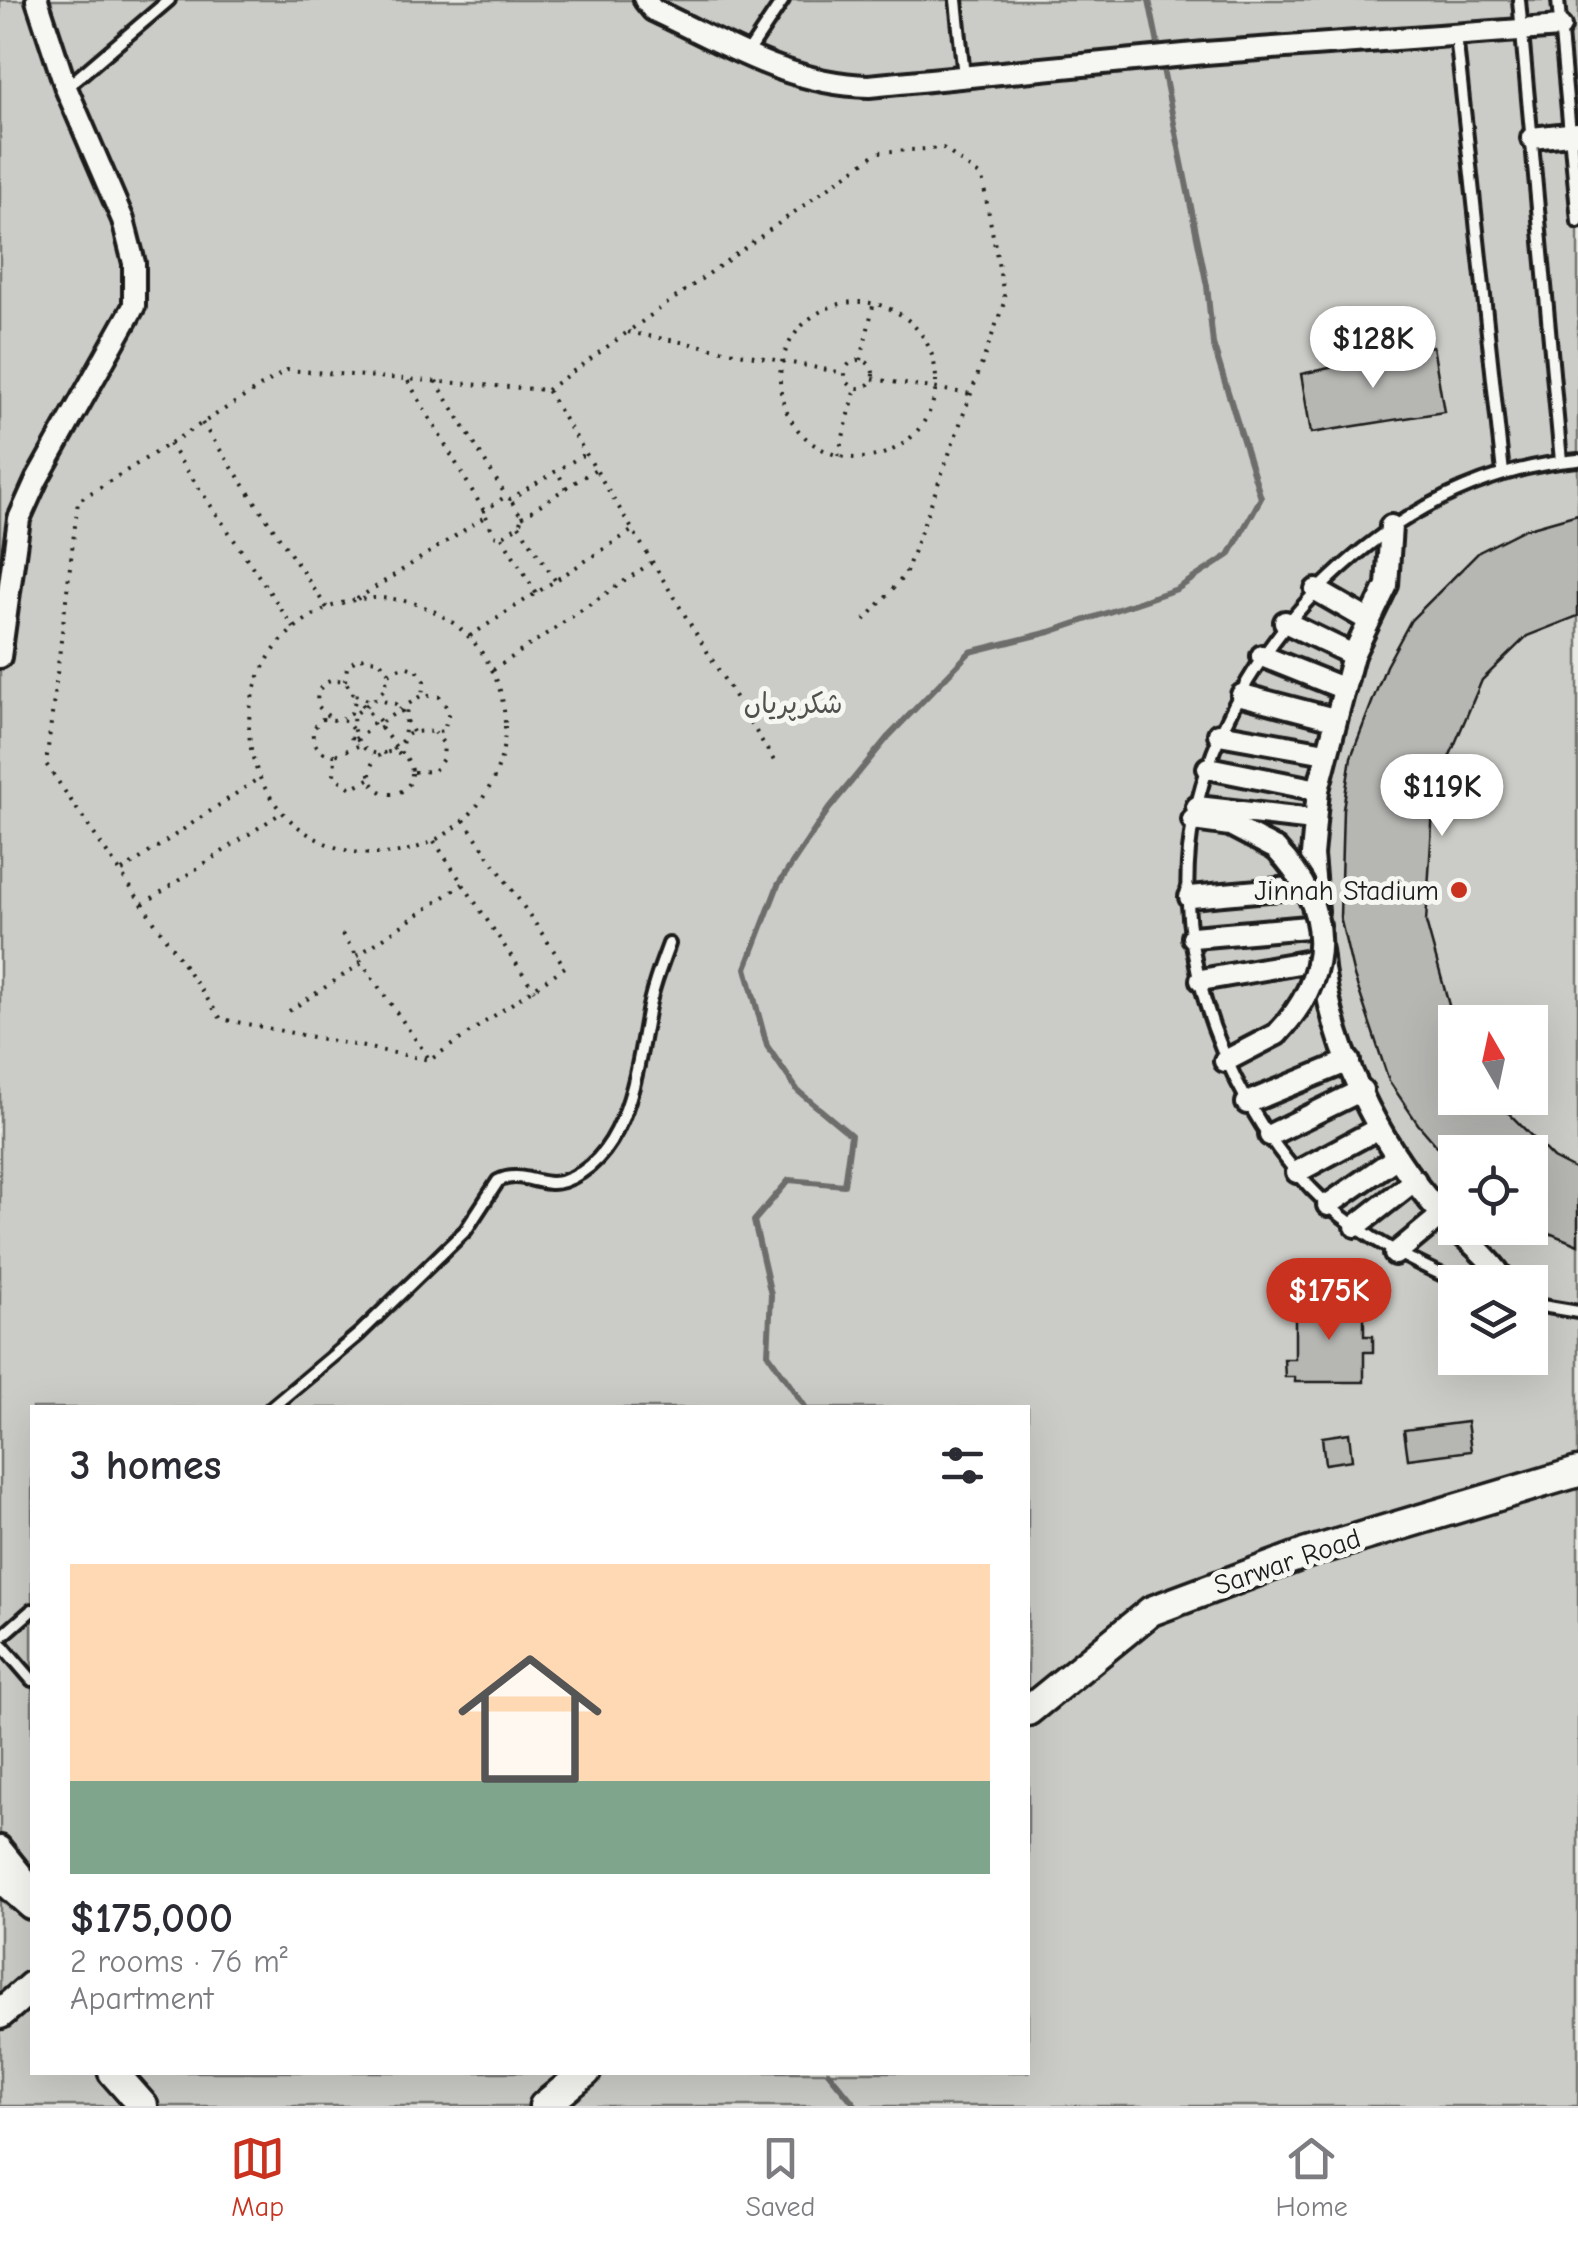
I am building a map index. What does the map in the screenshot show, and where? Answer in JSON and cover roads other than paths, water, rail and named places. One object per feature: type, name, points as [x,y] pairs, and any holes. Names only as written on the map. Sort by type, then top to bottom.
[{"type":"main road","name":"Sarwar Road","points":[[1030,1709],[1151,1611],[1304,1554],[1578,1472]]},
{"type":"main road","points":[[0,1877],[30,1901]]},
{"type":"main road","points":[[1,2013],[30,1988]]},
{"type":"main road","points":[[1,2013],[30,2021]]},
{"type":"main road","points":[[117,2075],[143,2106]]},
{"type":"main road","points":[[544,2106],[582,2075]]},
{"type":"street","points":[[0,657],[20,519],[37,479],[134,306],[134,264],[123,220],[66,88],[37,0]]},
{"type":"street","points":[[645,0],[653,10],[800,79],[834,85],[1560,27]]},
{"type":"street","points":[[1532,138],[1574,134]]},
{"type":"street","points":[[1391,526],[1387,586],[1353,655],[1318,790],[1314,886],[1322,959],[1349,1061],[1379,1128],[1438,1210]]},
{"type":"street","points":[[1316,590],[1368,620]]},
{"type":"street","points":[[1286,622],[1353,655]]},
{"type":"street","points":[[1262,656],[1342,688]]},
{"type":"street","points":[[1242,695],[1334,719]]},
{"type":"street","points":[[1220,734],[1326,753]]},
{"type":"street","points":[[1208,768],[1318,790]]},
{"type":"street","points":[[1195,813],[1314,820]]},
{"type":"street","points":[[1195,813],[1230,825],[1276,849],[1309,890],[1320,941],[1309,992],[1277,1034],[1225,1060]]},
{"type":"street","points":[[1190,897],[1314,886]]},
{"type":"street","points":[[1193,937],[1319,926]]},
{"type":"street","points":[[1200,980],[1322,959]]},
{"type":"street","points":[[1247,1103],[1349,1061]]},
{"type":"street","points":[[1270,1135],[1362,1090]]},
{"type":"street","points":[[1297,1172],[1379,1128]]},
{"type":"street","points":[[1328,1204],[1397,1156]]},
{"type":"street","points":[[1356,1226],[1415,1180]]},
{"type":"street","points":[[1395,1254],[1438,1218]]},
{"type":"street","points":[[1474,1245],[1495,1265]]},
{"type":"street","points":[[0,1847],[29,1883],[30,1901]]},
{"type":"lane","points":[[66,88],[169,0]]},
{"type":"lane","points":[[748,54],[783,0]]},
{"type":"lane","points":[[956,0],[964,76]]},
{"type":"lane","points":[[1520,0],[1562,461]]},
{"type":"lane","points":[[1558,0],[1574,134],[1578,222]]},
{"type":"lane","points":[[1456,35],[1503,472]]},
{"type":"lane","points":[[1438,1273],[1395,1254],[1328,1204],[1297,1172],[1247,1103],[1225,1060],[1200,980],[1190,897],[1195,813],[1220,734],[1262,656],[1316,590],[1391,526],[1455,490],[1503,472],[1578,460]]},
{"type":"lane","points":[[276,1405],[359,1334],[466,1230],[498,1181],[524,1175],[551,1183],[565,1180],[599,1153],[629,1108],[647,1016],[669,944]]},
{"type":"lane","points":[[1548,1307],[1578,1312]]},
{"type":"lane","points":[[30,1612],[0,1641],[30,1678]]},
{"type":"waterway","points":[[804,1405],[768,1354],[771,1295],[754,1221],[789,1180],[844,1185],[851,1135],[798,1091],[767,1046],[746,968],[778,885],[828,810],[888,737],[970,652],[1050,632],[1177,589],[1229,555],[1261,498],[1213,344],[1207,286],[1149,0]]},
{"type":"waterway","points":[[830,2075],[856,2106]]},
{"type":"place","name":"Jinnah Stadium","points":[[1459,890]]},
{"type":"park label","name":"شکرپریاں","points":[[793,703]]}]
